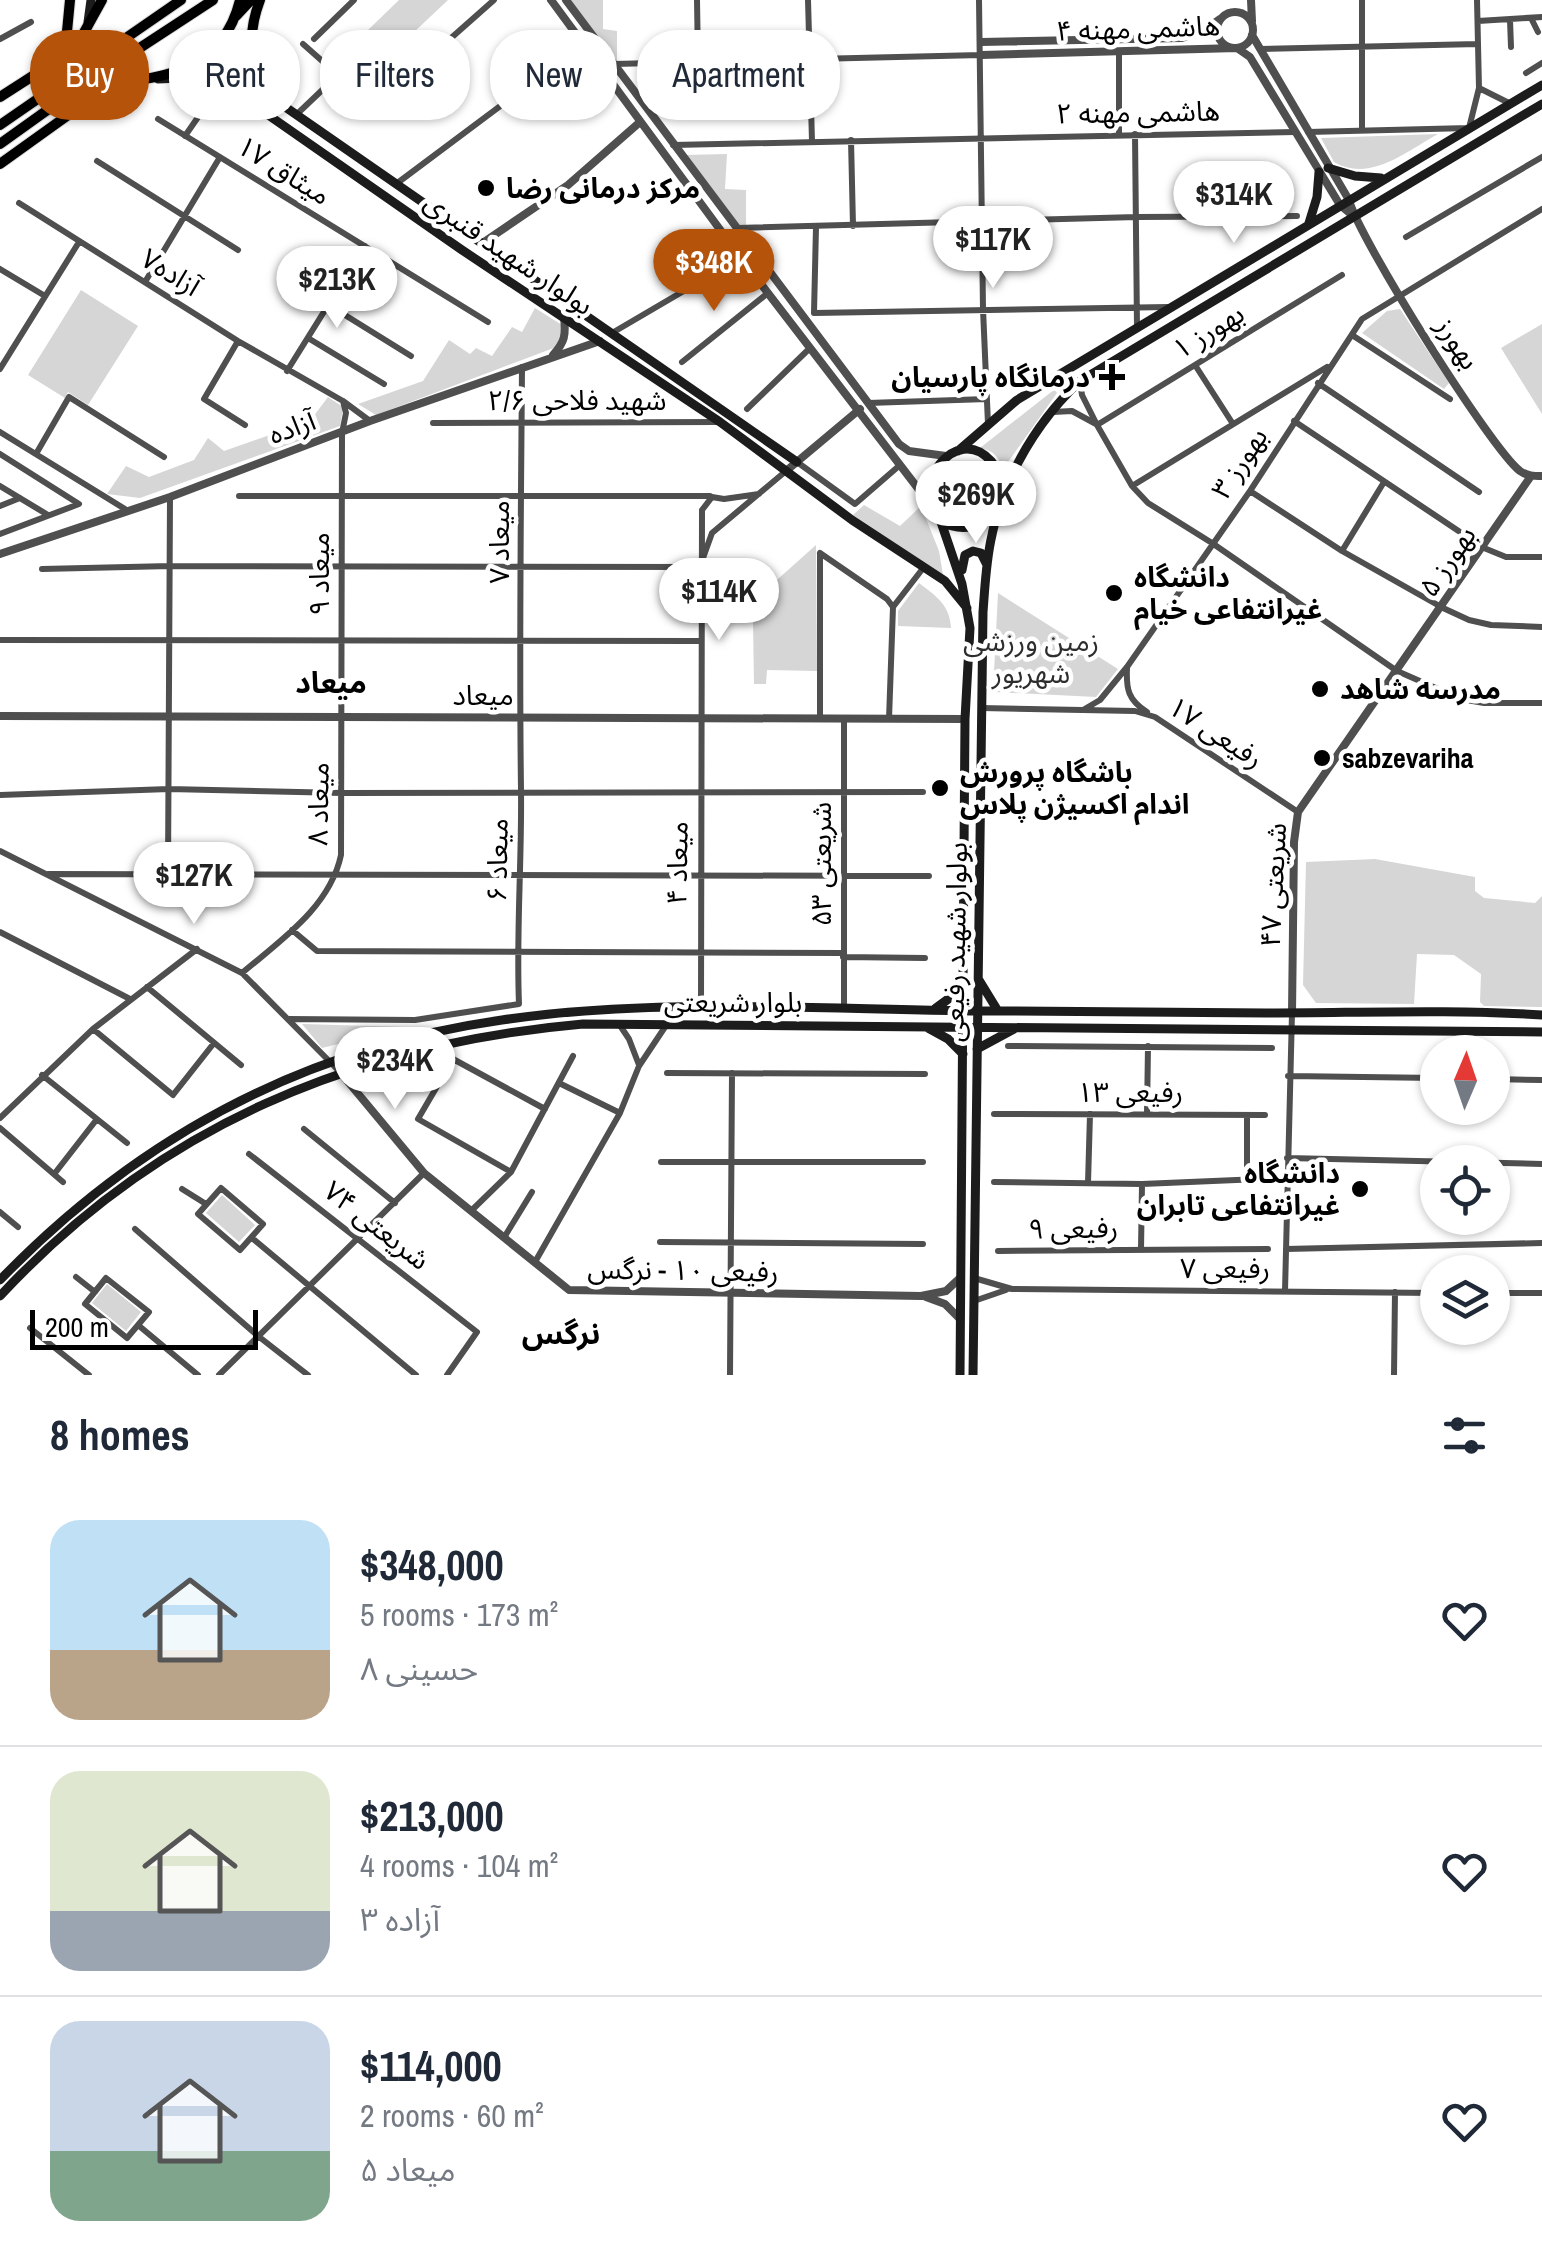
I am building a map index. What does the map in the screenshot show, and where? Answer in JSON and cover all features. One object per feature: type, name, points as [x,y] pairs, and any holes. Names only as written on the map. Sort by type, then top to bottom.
[{"type":"highway","points":[[67,30],[70,0]]},
{"type":"highway","points":[[85,30],[102,0]]},
{"type":"highway","points":[[0,124],[180,0]]},
{"type":"highway","points":[[0,144],[213,0]]},
{"type":"highway","points":[[149,80],[196,62],[229,29],[240,0]]},
{"type":"highway","points":[[236,16],[251,0]]},
{"type":"highway","points":[[250,30],[260,0]]},
{"type":"highway","points":[[0,97],[30,78]]},
{"type":"highway","points":[[0,164],[61,120]]},
{"type":"main road","points":[[88,22],[91,0]]},
{"type":"main road","name":"بولوار شهید قنبری","points":[[157,79],[218,80],[720,422],[852,520],[946,581],[966,608]]},
{"type":"main road","points":[[958,451],[977,452],[989,459],[1001,481],[999,505],[984,524],[971,527],[941,522],[930,504],[932,476],[946,456],[958,451],[1017,400],[1542,85]]},
{"type":"main road","name":"بولوار شهید رفیعی","points":[[973,1375],[976,976],[987,570],[999,505],[1013,470],[1050,412],[1080,381],[1542,104]]},
{"type":"main road","name":"بولوار شهید قنبری","points":[[300,118],[797,462]]},
{"type":"main road","points":[[1309,223],[1324,170],[1384,178]]},
{"type":"main road","points":[[386,198],[394,185]]},
{"type":"main road","name":"بولوار شهید رفیعی","points":[[941,522],[962,584],[970,628],[960,1375]]},
{"type":"main road","points":[[962,584],[962,562],[973,551],[985,558],[987,570]]},
{"type":"main road","points":[[934,1010],[950,997],[963,976]]},
{"type":"main road","points":[[976,976],[998,1012]]},
{"type":"main road","name":"بلوار شریعتی","points":[[0,1280],[84,1199],[136,1160],[234,1103],[328,1061],[444,1030],[502,1020],[571,1012],[701,1008],[1485,1011],[1542,1015]]},
{"type":"main road","name":"بلوار شریعتی","points":[[0,1296],[44,1248],[151,1168],[233,1118],[340,1072],[485,1034],[582,1024],[1542,1032]]},
{"type":"main road","points":[[925,1026],[963,1054]]},
{"type":"main road","points":[[976,1049],[1015,1028]]},
{"type":"street","points":[[314,39],[354,0]]},
{"type":"street","points":[[460,30],[494,0]]},
{"type":"street","points":[[550,0],[572,30]]},
{"type":"street","points":[[566,0],[588,30]]},
{"type":"street","points":[[697,0],[697,30]]},
{"type":"street","points":[[808,0],[809,30]]},
{"type":"street","points":[[980,0],[988,424]]},
{"type":"street","points":[[1237,0],[1217,29],[1220,39],[1250,57],[1295,132],[1324,170]]},
{"type":"street","points":[[1237,48],[1246,44],[1253,30],[1251,0]]},
{"type":"street","points":[[1362,0],[1362,130]]},
{"type":"street","points":[[1307,132],[1469,128],[1479,88],[1477,0]]},
{"type":"street","points":[[1224,16],[1238,12],[1248,17],[1259,49],[1307,132],[1324,170]]},
{"type":"street","name":"هاشمی مهنه ۴","points":[[981,42],[1182,38],[1200,33],[1224,16]]},
{"type":"street","points":[[1478,21],[1542,17]]},
{"type":"street","points":[[1510,20],[1511,47]]},
{"type":"street","points":[[1532,20],[1538,32]]},
{"type":"street","points":[[0,39],[31,22]]},
{"type":"street","points":[[300,111],[338,75],[304,44]]},
{"type":"street","points":[[1259,49],[1478,44]]},
{"type":"street","name":"هاشمی مهنه ۴","points":[[981,55],[1237,48]]},
{"type":"street","points":[[1119,51],[1119,134]]},
{"type":"street","points":[[840,58],[981,55]]},
{"type":"street","points":[[1526,73],[1542,64]]},
{"type":"street","points":[[617,71],[898,444],[909,451],[946,456]]},
{"type":"street","points":[[1479,88],[1510,103]]},
{"type":"street","points":[[617,91],[930,504]]},
{"type":"street","points":[[394,185],[490,113]]},
{"type":"street","name":"میثاق ۱۷","points":[[158,119],[488,322]]},
{"type":"street","points":[[185,136],[196,120]]},
{"type":"street","points":[[811,120],[812,141]]},
{"type":"street","points":[[481,244],[568,185],[640,122]]},
{"type":"street","name":"هاشمی مهنه ۲","points":[[672,145],[1295,132]]},
{"type":"street","points":[[1135,134],[1137,327]]},
{"type":"street","points":[[851,140],[853,226]]},
{"type":"street","points":[[145,282],[220,157]]},
{"type":"street","points":[[1406,237],[1542,157]]},
{"type":"street","points":[[97,161],[238,250]]},
{"type":"street","name":"بهورز","points":[[1324,170],[1493,440],[1519,470],[1531,476]]},
{"type":"street","name":"آزاده۷","points":[[19,204],[370,421]]},
{"type":"street","name":"بهورز ۳","points":[[1084,710],[1100,700],[1127,667],[1250,491],[1362,320],[1542,209]]},
{"type":"street","points":[[736,228],[1296,216]]},
{"type":"street","points":[[816,226],[814,313],[1174,306]]},
{"type":"street","points":[[0,369],[79,242]]},
{"type":"street","points":[[287,371],[364,246]]},
{"type":"street","points":[[612,333],[752,251]]},
{"type":"street","points":[[0,270],[46,296]]},
{"type":"street","name":"بهورز ۱","points":[[1097,425],[1342,275]]},
{"type":"street","points":[[282,276],[411,356]]},
{"type":"street","points":[[682,362],[768,293]]},
{"type":"street","points":[[554,355],[566,334],[564,318]]},
{"type":"street","points":[[1352,335],[1450,399]]},
{"type":"street","points":[[308,338],[384,384]]},
{"type":"street","points":[[238,341],[204,399],[245,425]]},
{"type":"street","name":"آزاده","points":[[0,554],[600,341]]},
{"type":"street","points":[[747,409],[810,348]]},
{"type":"street","points":[[0,350],[8,355]]},
{"type":"street","points":[[1132,486],[1332,364]]},
{"type":"street","points":[[1195,365],[1233,424]]},
{"type":"street","name":"میعاد ۷","points":[[518,718],[522,366]]},
{"type":"street","points":[[1080,381],[1082,395],[1097,425],[1132,486],[1148,503],[1397,671],[1461,698],[1484,703],[1542,703]]},
{"type":"street","points":[[1318,383],[1479,492]]},
{"type":"street","points":[[36,454],[69,398],[164,457]]},
{"type":"street","points":[[684,495],[703,508],[707,521],[715,524],[759,494],[867,403],[986,399]]},
{"type":"street","name":"میعاد ۹","points":[[342,716],[342,432],[346,413],[343,401]]},
{"type":"street","points":[[1050,412],[1072,411],[1097,425]]},
{"type":"street","points":[[1294,421],[1484,548],[1506,557],[1542,558]]},
{"type":"street","name":"شهید فلاحی ۲/۶","points":[[433,422],[720,422]]},
{"type":"street","points":[[0,432],[125,510]]},
{"type":"street","points":[[0,454],[79,504],[0,534]]},
{"type":"street","name":"بولوار شهید قنبری","points":[[797,462],[855,504],[900,466]]},
{"type":"street","points":[[1531,476],[1542,476]]},
{"type":"street","name":"بهورز ۵","points":[[1397,671],[1531,476]]},
{"type":"street","points":[[1342,551],[1384,482]]},
{"type":"street","points":[[1,488],[49,516]]},
{"type":"street","points":[[1250,491],[1342,551],[1442,608],[1491,625],[1542,627]]},
{"type":"street","points":[[239,496],[522,494],[720,498],[759,494]]},
{"type":"street","points":[[168,873],[170,496]]},
{"type":"street","points":[[0,506],[20,498]]},
{"type":"street","points":[[703,508],[720,498]]},
{"type":"street","points":[[42,569],[701,568],[708,541],[730,511],[720,498]]},
{"type":"street","name":"میعاد ۴","points":[[701,1008],[703,508]]},
{"type":"street","points":[[820,718],[820,553],[888,599],[893,607],[888,719]]},
{"type":"street","points":[[893,607],[924,567]]},
{"type":"street","points":[[0,640],[701,641]]},
{"type":"street","points":[[1127,667],[1126,689],[1130,697],[1156,717]]},
{"type":"street","name":"شریعتی ۴۷","points":[[1292,1013],[1294,842],[1298,812],[1397,671]]},
{"type":"street","name":"رفیعی ۱۷","points":[[982,708],[1135,711],[1156,717],[1298,812]]},
{"type":"street","name":"میعاد","points":[[0,716],[966,719]]},
{"type":"street","name":"میعاد ۸","points":[[242,973],[292,930],[321,900],[337,875],[341,855],[342,716]]},
{"type":"street","name":"میعاد ۶","points":[[289,1019],[415,1020],[520,1004],[518,718]]},
{"type":"street","name":"شریعتی ۵۳","points":[[844,719],[844,1010]]},
{"type":"street","points":[[0,795],[169,790],[924,792]]},
{"type":"street","points":[[0,850],[242,973],[340,1072]]},
{"type":"street","points":[[48,874],[929,876]]},
{"type":"street","points":[[292,930],[317,952],[699,950],[925,958]]},
{"type":"street","points":[[0,932],[130,999]]},
{"type":"street","points":[[0,1118],[93,1029],[198,948]]},
{"type":"street","points":[[147,987],[241,1065]]},
{"type":"street","points":[[1284,1292],[1292,1013]]},
{"type":"street","points":[[619,1024],[639,1066]]},
{"type":"street","points":[[536,1262],[620,1113],[639,1066],[666,1024]]},
{"type":"street","points":[[93,1029],[173,1095],[214,1043]]},
{"type":"street","points":[[1008,1046],[1272,1048]]},
{"type":"street","points":[[1147,1114],[1148,1046]]},
{"type":"street","points":[[472,1210],[510,1172],[574,1056]]},
{"type":"street","points":[[510,1172],[418,1119],[453,1059],[545,1109]]},
{"type":"street","name":"رفیعی ۱۰ - نرگس","points":[[340,1072],[424,1174],[569,1290],[922,1296]]},
{"type":"street","points":[[666,1073],[926,1074]]},
{"type":"street","points":[[730,1375],[732,1073]]},
{"type":"street","points":[[42,1076],[126,1143]]},
{"type":"street","points":[[1288,1076],[1420,1078]]},
{"type":"street","points":[[1510,1079],[1542,1080]]},
{"type":"street","points":[[559,1083],[620,1113]]},
{"type":"street","name":"رفیعی ۱۳","points":[[994,1114],[1265,1116]]},
{"type":"street","points":[[1088,1183],[1090,1114]]},
{"type":"street","points":[[1247,1115],[1247,1178]]},
{"type":"street","points":[[54,1174],[97,1119]]},
{"type":"street","points":[[0,1128],[63,1182]]},
{"type":"street","points":[[304,1129],[395,1203]]},
{"type":"street","name":"شریعتی ۷۴","points":[[249,1154],[477,1332],[446,1375]]},
{"type":"street","points":[[1286,1158],[1542,1164]]},
{"type":"street","points":[[662,1162],[922,1162]]},
{"type":"street","points":[[219,1375],[424,1174]]},
{"type":"street","points":[[994,1182],[1142,1184],[1286,1178]]},
{"type":"street","points":[[1141,1250],[1142,1184]]},
{"type":"street","points":[[221,1188],[263,1224],[252,1238],[240,1250],[198,1214],[221,1188]]},
{"type":"street","points":[[182,1190],[206,1204]]},
{"type":"street","points":[[505,1236],[532,1192]]},
{"type":"street","points":[[0,1212],[18,1226]]},
{"type":"street","points":[[135,1229],[308,1375]]},
{"type":"street","points":[[252,1238],[416,1375]]},
{"type":"street","points":[[660,1242],[923,1244]]},
{"type":"street","points":[[1286,1249],[1542,1243]]},
{"type":"street","name":"رفیعی ۹","points":[[998,1251],[1268,1249]]},
{"type":"street","points":[[76,1276],[95,1292]]},
{"type":"street","points":[[922,1296],[946,1291],[961,1277]]},
{"type":"street","points":[[106,1278],[148,1312],[138,1325],[127,1338],[85,1304],[106,1278]]},
{"type":"street","points":[[974,1278],[1012,1289]]},
{"type":"street","points":[[974,1301],[1012,1289]]},
{"type":"street","name":"رفیعی ۷","points":[[1012,1289],[1420,1292]]},
{"type":"street","points":[[1394,1375],[1395,1292]]},
{"type":"street","points":[[1510,1293],[1542,1294]]},
{"type":"street","points":[[922,1296],[946,1304],[960,1320]]},
{"type":"street","points":[[138,1325],[198,1375]]},
{"type":"street","points":[[30,1328],[89,1375]]},
{"type":"green space","points":[[399,0],[448,0],[416,30],[368,30]]},
{"type":"green space","points":[[568,0],[603,0],[603,29],[610,30],[592,30]]},
{"type":"green space","points":[[1438,134],[1388,162],[1361,169],[1334,162],[1321,138]]},
{"type":"green space","points":[[727,154],[725,189],[746,190],[746,225],[738,225],[684,155]]},
{"type":"green space","points":[[81,290],[138,326],[88,405],[68,392],[65,398],[28,375]]},
{"type":"green space","points":[[535,308],[562,325],[564,338],[559,346],[376,415],[358,404],[423,381],[449,340],[470,354],[476,348],[492,356],[512,327],[522,332]]},
{"type":"green space","points":[[1400,309],[1449,383],[1444,389],[1362,333],[1387,311]]},
{"type":"green space","points":[[1542,324],[1542,414],[1501,348]]},
{"type":"green space","points":[[1055,389],[1057,393],[1003,469],[995,455],[980,448]]},
{"type":"green space","points":[[328,397],[343,407],[340,426],[140,498],[107,494],[126,466],[149,477],[194,460],[208,438],[224,451],[310,421]]},
{"type":"green space","points":[[961,462],[984,471],[991,491],[980,509],[952,515],[941,502],[947,472]]},
{"type":"green space","points":[[864,505],[900,526],[921,506],[939,551],[943,575],[853,515]]},
{"type":"green space","points":[[816,545],[817,671],[767,670],[766,684],[754,684],[753,622],[712,621],[712,586],[769,587]]},
{"type":"green space","points":[[919,583],[945,607],[951,628],[898,626],[898,611]]},
{"type":"green space","name":"زمین ورزشی شهریور","points":[[998,593],[1118,669],[1096,697],[993,692]]},
{"type":"green space","points":[[1375,859],[1475,877],[1475,891],[1484,898],[1535,903],[1542,896],[1542,1007],[1484,1006],[1480,1002],[1481,974],[1454,955],[1417,954],[1414,1004],[1316,1003],[1303,985],[1306,862]]},
{"type":"green space","points":[[302,1024],[405,1027],[322,1048]]},
{"type":"green space","points":[[222,1195],[255,1225],[239,1242],[206,1213]]},
{"type":"green space","points":[[107,1284],[141,1312],[126,1331],[92,1303]]},
{"type":"place","name":"مرکز درمانی رضا","points":[[486,188]]},
{"type":"place","name":"درمانگاه پارسیان","points":[[1112,377]]},
{"type":"place","name":"دانشگاه غیرانتفاعی خیام","points":[[1114,593]]},
{"type":"place","name":"مدرسه شاهد","points":[[1320,689]]},
{"type":"place","name":"sabzevariha","points":[[1322,758]]},
{"type":"place","name":"باشگاه پرورش اندام اکسیژن پلاس","points":[[940,788]]},
{"type":"place","name":"دانشگاه غیرانتفاعی تابران","points":[[1360,1189]]},
{"type":"district","name":"میعاد","points":[[331,683]]},
{"type":"district","name":"نرگس","points":[[561,1334]]}]
